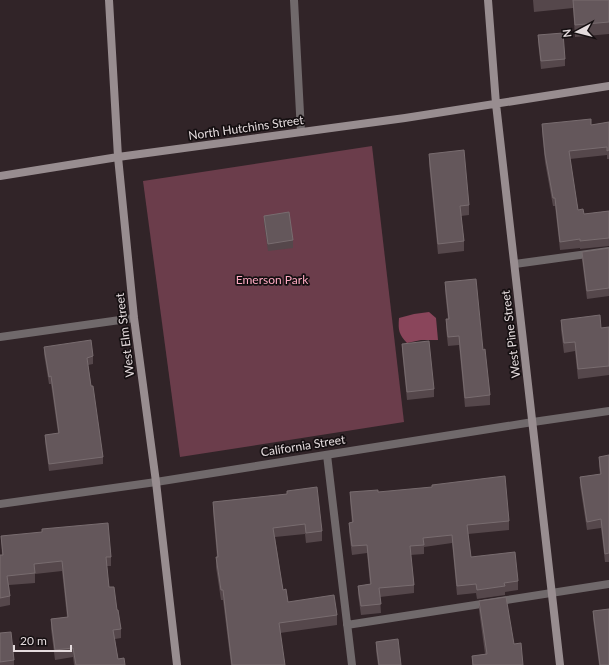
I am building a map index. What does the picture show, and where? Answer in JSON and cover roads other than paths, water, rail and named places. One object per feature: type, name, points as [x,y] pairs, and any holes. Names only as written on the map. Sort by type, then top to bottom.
[{"type":"street","name":"West Elm Street","points":[[109,0],[118,158],[134,318],[156,482],[177,665]]},
{"type":"street","points":[[294,0],[301,132]]},
{"type":"street","name":"West Pine Street","points":[[488,0],[496,104],[560,665]]},
{"type":"street","name":"North Hutchins Street","points":[[0,176],[496,104],[609,86]]},
{"type":"street","points":[[515,264],[609,251]]},
{"type":"street","points":[[0,337],[134,318]]},
{"type":"street","name":"California Street","points":[[0,504],[156,482],[609,411]]},
{"type":"street","points":[[327,455],[352,665]]},
{"type":"street","points":[[347,625],[609,584]]},
{"type":"park label","name":"Emerson Park","points":[[272,280]]}]
